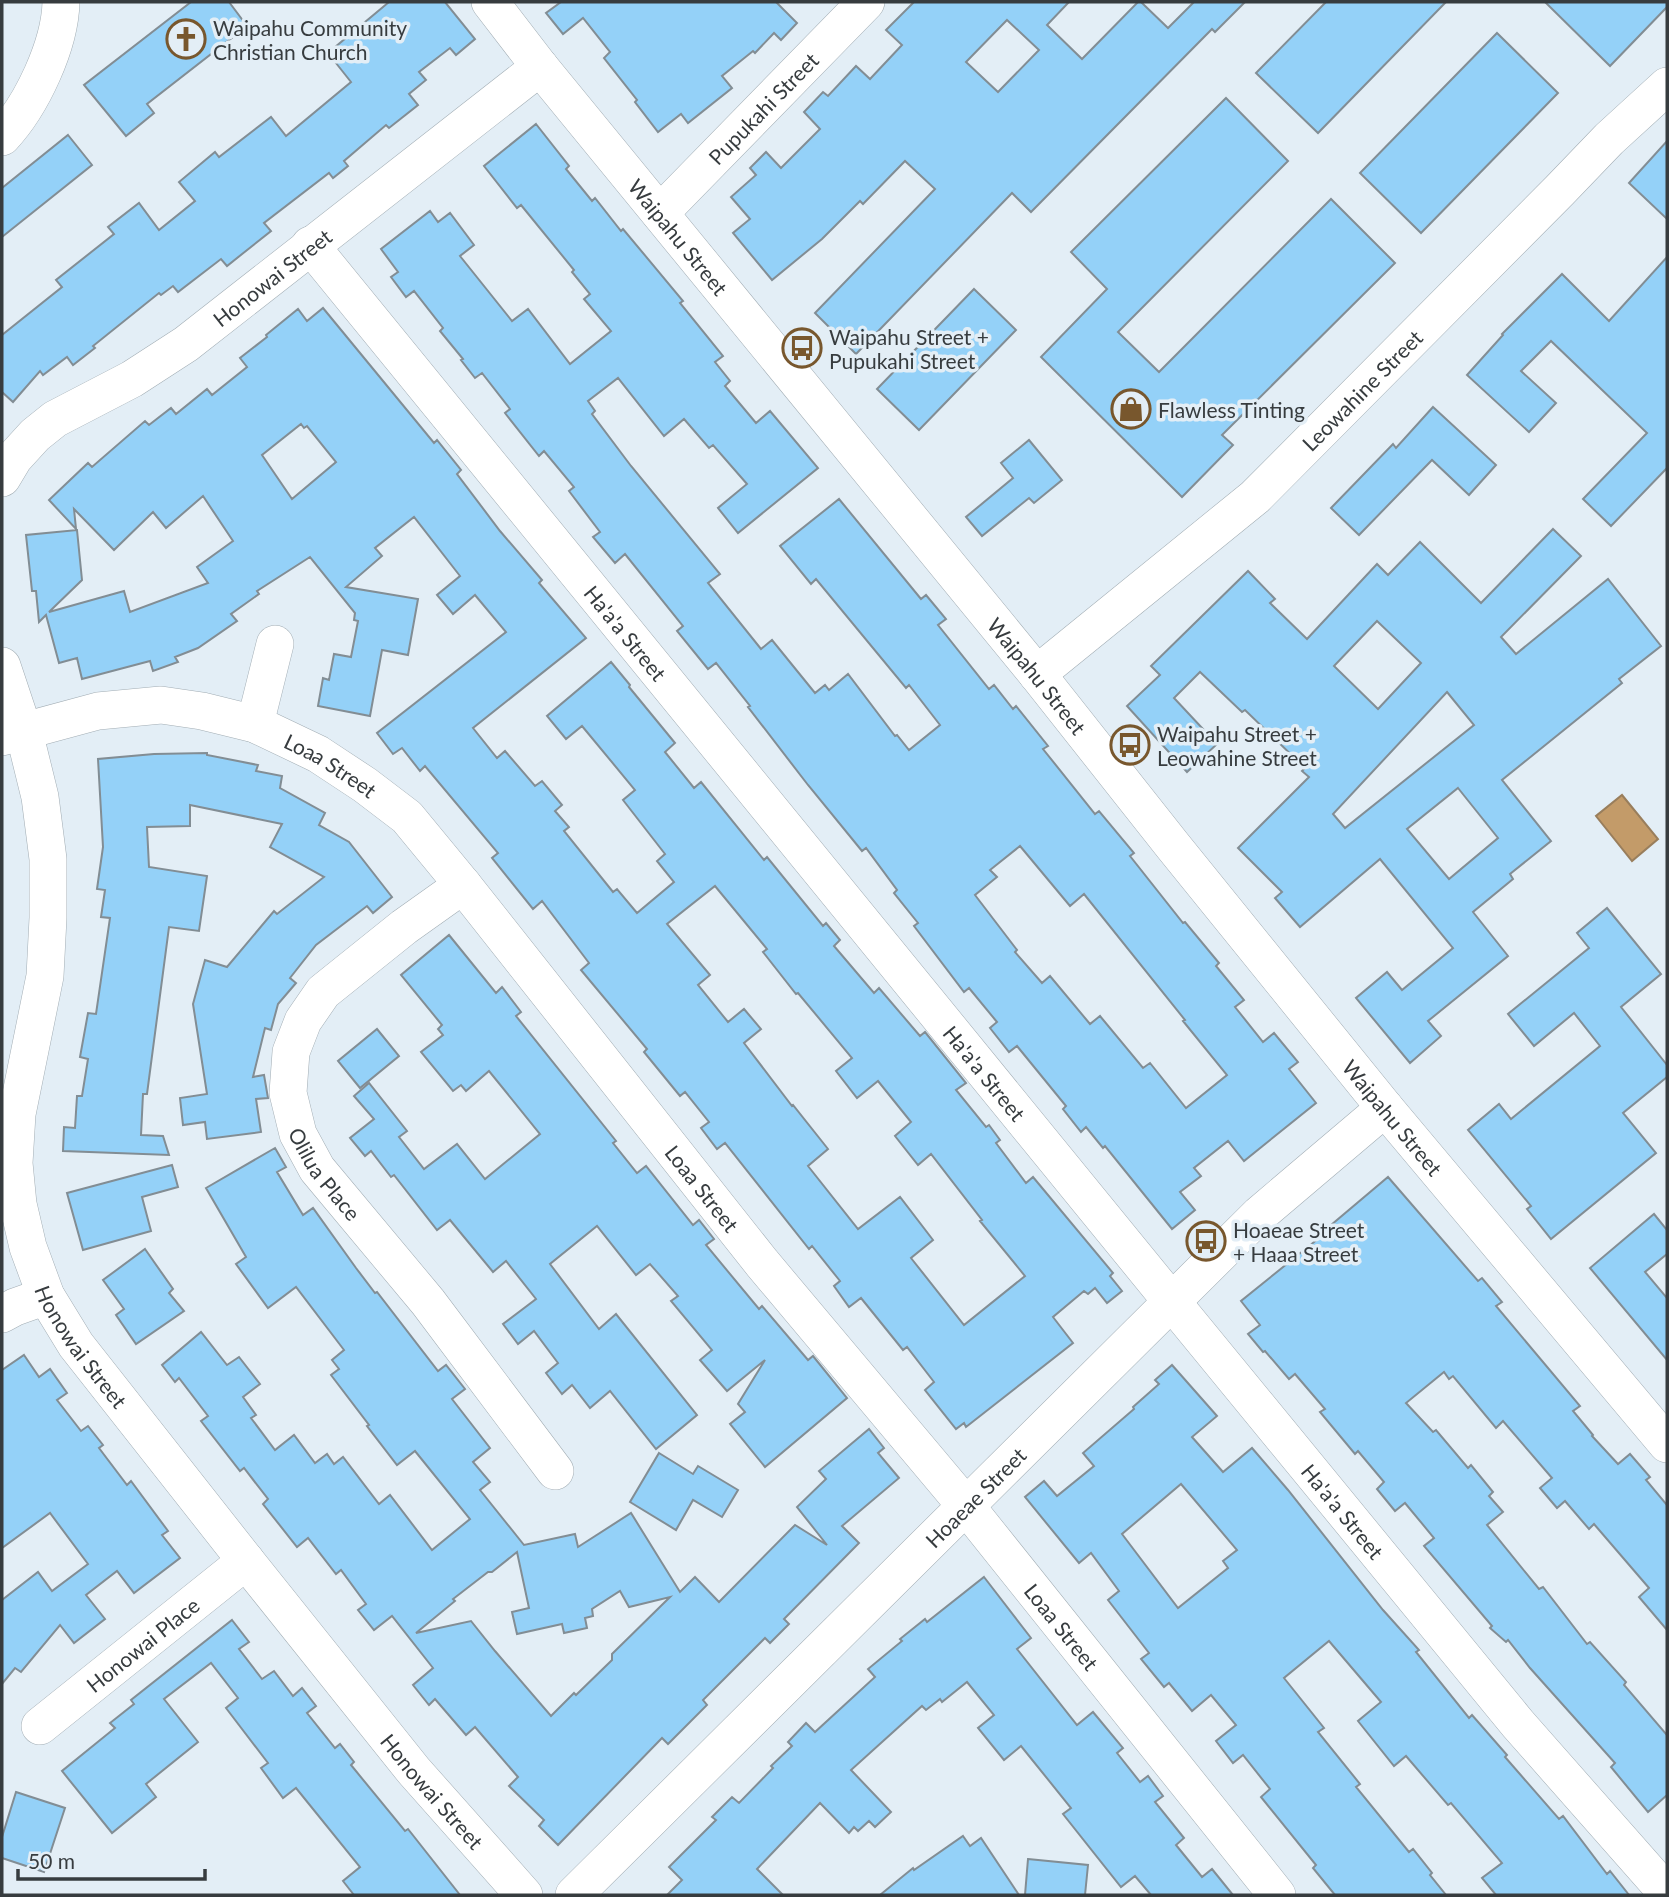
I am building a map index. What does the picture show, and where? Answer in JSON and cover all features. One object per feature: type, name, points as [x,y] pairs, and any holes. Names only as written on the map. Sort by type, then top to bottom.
[{"type":"street","points":[[2,136],[31,98],[47,61],[61,14],[61,2]]},
{"type":"street","name":"Waipahu Street","points":[[490,2],[540,67],[1037,674],[1385,1108],[1667,1444]]},
{"type":"street","name":"Pupukahi Street","points":[[660,213],[857,5]]},
{"type":"street","name":"Honowai Street","points":[[2,478],[35,435],[55,419],[132,379],[186,344],[540,67]]},
{"type":"street","name":"Leowahine Street","points":[[1037,674],[1255,497],[1609,139],[1667,86]]},
{"type":"street","name":"Ha'a'a Street","points":[[310,245],[1518,1724],[1667,1893]]},
{"type":"street","points":[[255,724],[275,644]]},
{"type":"street","name":"Honowai Street","points":[[2,666],[13,734],[40,797],[48,859],[45,976],[17,1114],[14,1163],[18,1204],[28,1247],[46,1296],[76,1345],[246,1561],[414,1771],[524,1895]]},
{"type":"street","name":"Loaa Street","points":[[13,734],[98,711],[162,705],[202,710],[255,724],[318,754],[407,817],[762,1263],[967,1506],[1277,1895]]},
{"type":"street","name":"Olilua Place","points":[[463,885],[404,927],[323,992],[303,1021],[291,1052],[288,1093],[298,1134],[317,1169],[428,1302],[555,1471]]},
{"type":"street","name":"Hoaeae Street","points":[[574,1895],[1260,1214],[1385,1108]]},
{"type":"street","points":[[2,1314],[46,1296]]},
{"type":"street","name":"Honowai Place","points":[[40,1726],[246,1561]]},
{"type":"shaded area","points":[[1622,795],[1658,839],[1632,861],[1596,816]]},
{"type":"building","name":"Waipahu Community Christian Church","points":[[191,2],[229,2],[247,26],[147,104],[154,113],[126,136],[84,85]]},
{"type":"building","points":[[389,2],[445,2],[475,39],[456,55],[450,48],[419,72],[426,80],[409,94],[418,105],[389,128],[386,125],[344,161],[348,166],[333,178],[329,173],[264,223],[271,231],[227,266],[221,259],[178,292],[173,286],[161,295],[159,293],[73,365],[67,357],[43,375],[40,371],[13,402],[2,392],[2,335],[62,287],[56,280],[114,234],[108,227],[139,203],[159,230],[195,201],[179,182],[215,152],[219,157],[271,117],[286,136],[351,82],[328,53]]},
{"type":"building","points":[[561,2],[776,2],[797,23],[781,40],[774,33],[755,53],[753,51],[722,76],[732,88],[688,123],[681,114],[658,132],[604,58],[610,52],[583,18],[563,34],[546,13]]},
{"type":"building","points":[[914,2],[1069,2],[1047,25],[1082,59],[1138,2],[1168,28],[1194,2],[1245,2],[1215,32],[1212,29],[1031,212],[1012,193],[856,354],[815,313],[935,189],[905,161],[863,204],[860,201],[822,239],[772,280],[733,233],[750,219],[731,197],[756,175],[750,168],[766,152],[781,168],[820,129],[804,112],[823,92],[828,96],[856,66],[870,79],[902,45],[886,30]],"holes":[[[1007,20],[1039,50],[998,92],[966,62]]]},
{"type":"building","points":[[1326,2],[1446,2],[1318,133],[1256,73]]},
{"type":"building","points":[[1545,2],[1667,2],[1667,7],[1610,66]]},
{"type":"building","points":[[1497,33],[1558,93],[1421,233],[1360,173]]},
{"type":"building","points":[[1226,98],[1288,161],[1118,332],[1159,372],[1331,199],[1395,263],[1222,435],[1233,445],[1182,497],[1041,357],[1107,289],[1071,252]]},
{"type":"building","points":[[536,124],[569,166],[566,169],[592,201],[595,198],[621,231],[623,229],[683,301],[680,303],[723,356],[715,362],[730,381],[725,386],[756,423],[770,411],[818,468],[738,533],[718,508],[747,484],[713,445],[709,448],[684,419],[664,436],[618,378],[588,401],[595,411],[592,414],[631,466],[720,574],[708,583],[761,649],[772,640],[815,693],[825,685],[829,690],[848,674],[895,736],[897,735],[909,750],[940,725],[909,685],[906,688],[816,579],[811,584],[780,546],[839,499],[921,599],[926,595],[946,619],[938,625],[989,689],[994,685],[1013,709],[1016,706],[1048,746],[1043,749],[1095,814],[1099,811],[1134,853],[1130,856],[1219,963],[1216,966],[1244,1000],[1235,1007],[1263,1042],[1274,1033],[1298,1062],[1289,1069],[1316,1103],[1244,1161],[1228,1141],[1194,1168],[1201,1176],[1180,1192],[1195,1210],[1172,1229],[1105,1146],[1103,1148],[1086,1127],[1081,1132],[1063,1109],[1066,1106],[1017,1046],[1009,1052],[990,1028],[997,1022],[969,988],[964,992],[914,926],[918,923],[894,893],[897,890],[866,848],[862,851],[808,785],[716,663],[708,669],[677,631],[683,626],[625,554],[615,563],[593,537],[600,532],[569,491],[574,487],[544,451],[539,456],[505,413],[510,409],[482,373],[475,378],[440,331],[443,328],[414,291],[406,297],[391,277],[398,272],[381,249],[430,211],[438,222],[450,213],[474,245],[460,256],[512,321],[528,309],[570,364],[611,331],[584,299],[590,294],[572,272],[574,270],[521,205],[517,208],[484,166]],"holes":[[[1020,846],[1070,906],[1084,894],[1227,1075],[1186,1108],[1150,1063],[1143,1068],[1100,1016],[1090,1024],[1050,976],[1042,983],[1015,952],[1017,950],[975,895],[997,877],[990,870]]]},
{"type":"building","points":[[68,135],[92,165],[2,237],[2,188]]},
{"type":"building","points":[[1667,141],[1667,219],[1629,183]]},
{"type":"building","points":[[1667,257],[1667,468],[1611,526],[1583,499],[1647,433],[1551,341],[1521,371],[1556,403],[1529,432],[1467,375],[1502,334],[1562,274],[1609,321]]},
{"type":"building","points":[[974,289],[1016,330],[919,430],[877,389]]},
{"type":"building","points":[[323,308],[434,443],[437,440],[461,470],[457,474],[500,531],[542,580],[539,583],[586,638],[473,728],[497,758],[505,751],[535,786],[542,781],[562,805],[555,811],[569,827],[564,831],[613,892],[617,889],[637,913],[674,882],[657,861],[665,854],[623,800],[635,790],[582,726],[566,739],[547,716],[611,662],[675,743],[665,752],[694,788],[701,782],[764,860],[767,857],[823,926],[826,923],[840,940],[834,946],[874,993],[879,988],[920,1036],[925,1032],[966,1083],[956,1090],[986,1127],[989,1125],[1000,1140],[996,1143],[1026,1183],[1033,1177],[1113,1273],[1110,1276],[1122,1291],[1107,1303],[1095,1288],[1088,1294],[1084,1291],[1053,1317],[1073,1343],[966,1427],[964,1423],[956,1429],[925,1390],[934,1382],[907,1347],[903,1350],[861,1298],[849,1307],[834,1286],[840,1281],[812,1246],[809,1249],[725,1143],[717,1149],[701,1128],[709,1122],[685,1092],[680,1096],[644,1052],[647,1049],[581,970],[589,963],[542,901],[533,909],[492,858],[498,853],[425,766],[420,771],[402,748],[393,754],[377,733],[506,632],[475,595],[453,614],[437,595],[460,576],[414,517],[375,548],[382,556],[346,587],[418,599],[408,655],[382,650],[370,716],[318,706],[323,678],[329,680],[334,654],[351,657],[358,621],[354,620],[355,613],[310,557],[257,591],[259,594],[231,614],[237,621],[198,648],[175,657],[178,662],[153,671],[150,661],[82,679],[77,658],[59,663],[46,615],[39,622],[36,591],[32,591],[26,535],[77,530],[82,580],[49,612],[124,591],[130,612],[208,583],[197,567],[233,541],[203,496],[166,528],[153,512],[114,550],[74,509],[76,529],[49,500],[88,463],[92,467],[145,421],[149,425],[171,408],[176,414],[207,389],[212,395],[247,367],[240,358],[298,309],[307,321]],"holes":[[[301,424],[304,428],[307,426],[336,462],[292,499],[262,455]],[[715,886],[767,949],[763,952],[796,994],[798,993],[852,1058],[836,1071],[857,1098],[878,1081],[911,1122],[895,1136],[918,1165],[931,1154],[1025,1276],[964,1325],[911,1258],[933,1240],[900,1197],[858,1229],[808,1166],[828,1149],[744,1043],[761,1029],[744,1009],[728,1022],[698,985],[710,975],[667,924]]]},
{"type":"building","points":[[1433,407],[1496,465],[1469,495],[1432,460],[1359,535],[1331,508],[1393,444],[1396,448]]},
{"type":"building","points":[[1029,440],[1062,480],[1034,503],[1029,498],[982,536],[966,517],[1013,478],[1001,463]]},
{"type":"building","points":[[1553,529],[1581,556],[1501,637],[1516,654],[1608,579],[1661,646],[1619,679],[1622,683],[1502,780],[1551,841],[1510,874],[1513,879],[1473,912],[1508,956],[1428,1021],[1441,1036],[1410,1063],[1356,998],[1387,972],[1402,990],[1453,948],[1380,859],[1300,927],[1275,898],[1282,892],[1238,848],[1309,777],[1302,771],[1305,768],[1245,710],[1242,712],[1200,672],[1174,698],[1217,744],[1187,772],[1127,706],[1160,675],[1151,666],[1248,571],[1275,599],[1270,603],[1307,639],[1377,564],[1388,575],[1420,542],[1481,603]],"holes":[[[1377,621],[1421,663],[1378,709],[1334,666]],[[1447,692],[1474,725],[1345,828],[1333,814]],[[1458,788],[1498,838],[1449,879],[1407,829]]]},
{"type":"building","points":[[207,753],[258,765],[256,771],[282,776],[280,788],[325,813],[319,825],[349,842],[392,897],[373,913],[367,906],[316,945],[290,978],[296,983],[278,1004],[271,1030],[265,1028],[253,1077],[264,1075],[268,1098],[256,1099],[261,1132],[207,1139],[205,1122],[183,1125],[180,1098],[207,1094],[193,1004],[205,960],[227,967],[274,911],[277,914],[324,877],[270,847],[282,824],[190,805],[190,826],[147,827],[149,867],[207,876],[199,931],[169,927],[147,1094],[143,1094],[141,1135],[163,1136],[169,1155],[63,1151],[64,1127],[75,1128],[77,1096],[82,1096],[88,1059],[80,1057],[88,1013],[96,1014],[110,918],[101,917],[105,890],[97,889],[103,847],[98,759]]},
{"type":"building","points":[[1607,908],[1661,974],[1621,1007],[1667,1065],[1667,1077],[1623,1113],[1656,1153],[1551,1239],[1527,1209],[1531,1206],[1468,1130],[1499,1104],[1511,1119],[1600,1046],[1574,1013],[1534,1046],[1508,1014],[1589,948],[1577,933]]},
{"type":"building","points":[[449,935],[496,993],[502,987],[521,1012],[516,1016],[616,1141],[613,1143],[637,1173],[646,1166],[693,1225],[699,1220],[714,1239],[706,1245],[759,1309],[762,1306],[808,1360],[813,1356],[847,1398],[765,1467],[730,1424],[745,1412],[738,1404],[765,1360],[727,1391],[700,1360],[712,1350],[671,1301],[678,1296],[650,1264],[636,1275],[597,1226],[550,1264],[599,1329],[616,1314],[697,1415],[656,1449],[610,1391],[590,1408],[572,1385],[562,1394],[546,1373],[558,1363],[534,1331],[518,1344],[503,1324],[536,1299],[506,1261],[493,1272],[450,1220],[437,1230],[394,1175],[391,1177],[371,1151],[365,1156],[350,1138],[374,1119],[354,1096],[369,1083],[407,1131],[399,1137],[424,1169],[457,1144],[485,1179],[540,1134],[489,1071],[466,1091],[461,1085],[453,1091],[421,1052],[443,1035],[438,1029],[442,1025],[401,975]]},
{"type":"building","points":[[377,1029],[399,1056],[360,1088],[338,1061]]},
{"type":"building","points":[[275,1148],[286,1167],[277,1172],[303,1215],[313,1208],[375,1293],[377,1292],[438,1371],[446,1365],[465,1389],[452,1399],[490,1448],[473,1462],[490,1482],[480,1490],[524,1545],[575,1534],[578,1547],[631,1513],[680,1592],[695,1577],[719,1602],[795,1525],[827,1545],[797,1507],[826,1479],[819,1471],[869,1429],[884,1448],[878,1453],[899,1478],[842,1526],[859,1543],[784,1619],[789,1624],[770,1643],[765,1638],[703,1700],[707,1705],[668,1744],[662,1738],[558,1845],[539,1826],[544,1820],[509,1786],[518,1777],[475,1727],[466,1735],[435,1699],[429,1705],[413,1685],[433,1668],[392,1616],[374,1630],[358,1610],[366,1604],[341,1570],[336,1574],[308,1538],[297,1547],[263,1504],[268,1499],[244,1468],[240,1471],[201,1421],[208,1416],[179,1378],[175,1382],[162,1365],[201,1332],[227,1365],[239,1357],[260,1384],[243,1397],[256,1415],[251,1418],[275,1450],[294,1435],[315,1463],[327,1454],[334,1464],[343,1457],[379,1504],[390,1495],[432,1550],[470,1519],[415,1451],[397,1465],[367,1426],[369,1425],[331,1375],[339,1369],[332,1360],[344,1350],[296,1287],[268,1308],[236,1264],[246,1257],[206,1188]],"holes":[[[517,1552],[529,1608],[512,1612],[517,1634],[562,1624],[564,1633],[587,1628],[585,1618],[593,1616],[592,1609],[620,1591],[629,1607],[670,1597],[612,1654],[612,1660],[551,1716],[471,1621],[416,1633],[455,1601],[453,1599]]]},
{"type":"building","points":[[172,1165],[178,1187],[142,1197],[151,1231],[83,1250],[67,1193]]},
{"type":"building","points":[[1388,1177],[1478,1281],[1482,1278],[1502,1302],[1496,1306],[1580,1406],[1573,1411],[1592,1436],[1618,1464],[1630,1454],[1650,1477],[1646,1480],[1667,1505],[1667,1630],[1639,1597],[1649,1588],[1594,1524],[1589,1529],[1565,1501],[1557,1508],[1540,1488],[1552,1478],[1503,1421],[1496,1428],[1453,1376],[1449,1379],[1444,1372],[1406,1403],[1433,1432],[1436,1430],[1468,1468],[1471,1465],[1493,1492],[1489,1496],[1503,1512],[1487,1525],[1539,1589],[1543,1587],[1587,1644],[1590,1642],[1626,1682],[1624,1685],[1667,1735],[1667,1795],[1648,1812],[1611,1767],[1615,1763],[1508,1640],[1506,1642],[1490,1628],[1492,1626],[1424,1546],[1434,1538],[1405,1503],[1395,1511],[1377,1489],[1384,1482],[1358,1451],[1355,1454],[1320,1412],[1325,1409],[1295,1374],[1289,1379],[1248,1334],[1260,1325],[1241,1301],[1319,1238],[1318,1236]]},
{"type":"building","points":[[1654,1214],[1667,1230],[1667,1254],[1645,1272],[1667,1298],[1667,1360],[1590,1268]]},
{"type":"building","points":[[145,1249],[173,1289],[169,1293],[184,1311],[136,1344],[116,1315],[124,1309],[103,1280]]},
{"type":"building","points":[[24,1355],[39,1377],[50,1369],[67,1393],[57,1400],[81,1431],[88,1426],[103,1445],[99,1448],[127,1485],[131,1481],[168,1531],[162,1535],[180,1558],[134,1593],[117,1571],[86,1595],[105,1619],[74,1643],[60,1625],[21,1672],[15,1668],[2,1684],[2,1600],[38,1572],[52,1591],[88,1564],[50,1513],[2,1548],[2,1370]]},
{"type":"building","points":[[1172,1365],[1217,1416],[1192,1437],[1223,1472],[1252,1448],[1383,1610],[1419,1650],[1416,1652],[1469,1718],[1472,1715],[1559,1819],[1563,1816],[1607,1874],[1610,1871],[1629,1895],[1496,1895],[1482,1878],[1502,1863],[1451,1803],[1448,1805],[1406,1756],[1394,1766],[1358,1721],[1381,1702],[1329,1641],[1284,1678],[1324,1728],[1318,1732],[1360,1784],[1356,1787],[1409,1852],[1413,1849],[1446,1895],[1335,1895],[1313,1868],[1316,1865],[1261,1797],[1270,1789],[1243,1755],[1233,1763],[1216,1741],[1236,1725],[1211,1695],[1192,1711],[1169,1683],[1164,1687],[1141,1659],[1149,1653],[1108,1600],[1119,1591],[1091,1553],[1079,1563],[1025,1497],[1044,1481],[1057,1496],[1094,1466],[1083,1453],[1159,1384],[1155,1380]],"holes":[[[1181,1484],[1237,1550],[1223,1561],[1228,1568],[1178,1608],[1122,1534]]]},
{"type":"building","points":[[659,1453],[693,1474],[698,1466],[738,1490],[722,1517],[693,1500],[676,1530],[630,1502]]},
{"type":"building","points":[[984,1577],[1031,1638],[1017,1649],[1077,1725],[1093,1712],[1123,1748],[1117,1753],[1140,1782],[1148,1776],[1163,1796],[1155,1802],[1184,1838],[1176,1845],[1202,1877],[1212,1869],[1233,1895],[1151,1895],[1135,1876],[1121,1887],[1063,1814],[1071,1808],[1021,1746],[1004,1760],[978,1728],[994,1715],[967,1682],[942,1702],[940,1699],[926,1710],[922,1706],[851,1770],[891,1812],[875,1827],[869,1821],[858,1831],[854,1827],[849,1833],[820,1803],[757,1869],[783,1895],[667,1895],[682,1880],[669,1867],[716,1820],[712,1817],[732,1797],[739,1803],[792,1746],[788,1742],[806,1723],[815,1732],[875,1677],[868,1669],[902,1641],[900,1639],[925,1619],[927,1622]]},
{"type":"building","points":[[232,1620],[249,1642],[239,1649],[262,1679],[274,1671],[293,1696],[302,1688],[316,1706],[307,1713],[335,1748],[340,1744],[354,1762],[351,1765],[405,1831],[408,1829],[460,1895],[354,1895],[343,1881],[360,1867],[296,1788],[283,1798],[261,1768],[268,1763],[226,1708],[238,1698],[211,1663],[164,1699],[198,1742],[146,1784],[156,1797],[112,1833],[62,1771],[115,1728],[110,1723],[134,1704],[131,1700]]},
{"type":"building","points":[[16,1792],[65,1808],[44,1872],[2,1858],[2,1837]]},
{"type":"building","points":[[963,1836],[970,1846],[981,1838],[1019,1895],[880,1895],[913,1868],[914,1870]]},
{"type":"building","points":[[1028,1859],[1088,1865],[1085,1895],[1025,1895]]},
{"type":"place","name":"Waipahu Community Christian Church","points":[[186,39]]},
{"type":"place","name":"Waipahu Street + Pupukahi Street","points":[[802,348]]},
{"type":"place","name":"Flawless Tinting","points":[[1131,409]]},
{"type":"place","name":"Waipahu Street + Leowahine Street","points":[[1130,745]]},
{"type":"place","name":"Hoaeae Street + Haaa Street","points":[[1206,1241]]}]
